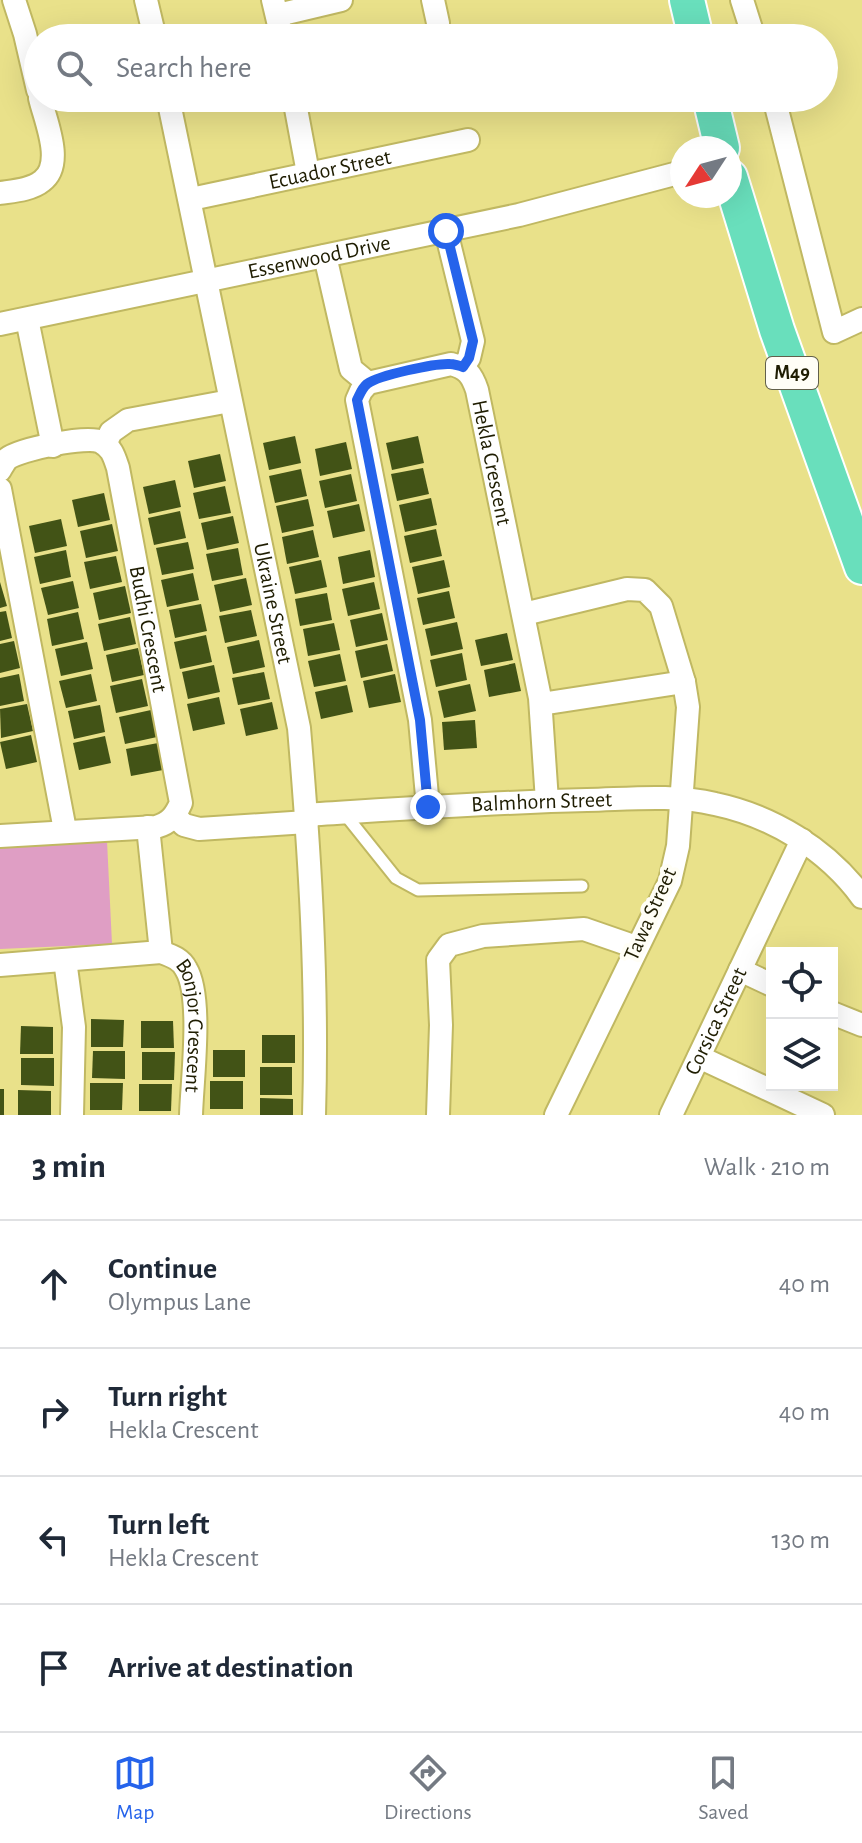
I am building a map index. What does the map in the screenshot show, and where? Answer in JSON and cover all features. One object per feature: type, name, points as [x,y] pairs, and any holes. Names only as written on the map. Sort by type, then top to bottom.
[{"type":"main road","points":[[687,0],[693,24]]},
{"type":"main road","points":[[713,112],[719,136]]},
{"type":"main road","name":"M49","points":[[740,208],[783,346],[862,567]]},
{"type":"street","points":[[14,0],[24,31]]},
{"type":"street","points":[[146,0],[152,24]]},
{"type":"street","points":[[275,8],[341,0]]},
{"type":"street","points":[[433,0],[438,23]]},
{"type":"street","points":[[742,0],[750,24]]},
{"type":"street","points":[[0,193],[33,186],[44,180],[52,169],[53,155],[43,112]]},
{"type":"street","name":"Ukraine Street","points":[[171,112],[299,728],[317,1028],[314,1115]]},
{"type":"street","points":[[297,112],[308,173]]},
{"type":"street","points":[[778,112],[834,332],[862,319]]},
{"type":"street","name":"Ecuador Street","points":[[191,199],[468,140]]},
{"type":"street","name":"Essenwood Drive","points":[[0,324],[519,215],[670,175]]},
{"type":"street","points":[[428,807],[420,720],[357,400],[368,383],[440,365],[463,367],[469,358],[473,341],[446,231]]},
{"type":"street","points":[[325,256],[351,369],[368,383]]},
{"type":"street","points":[[27,319],[53,446]]},
{"type":"street","name":"Hekla Crescent","points":[[463,367],[472,375],[477,390],[524,614],[541,704],[547,801]]},
{"type":"street","points":[[1,466],[18,454],[81,439],[105,444],[111,432],[128,420],[230,401]]},
{"type":"street","name":"Budhi Crescent","points":[[105,444],[111,448],[118,468],[181,789],[181,803],[175,816]]},
{"type":"street","points":[[0,489],[65,830]]},
{"type":"street","name":"Tawa Street","points":[[524,614],[636,588],[652,594],[661,606],[684,682],[688,722],[678,846],[670,881],[556,1115]]},
{"type":"street","points":[[541,704],[684,682]]},
{"type":"street","name":"Balmhorn Street","points":[[175,816],[184,825],[199,829],[428,807],[680,798],[740,811],[765,820],[802,840],[842,873],[862,897]]},
{"type":"street","points":[[0,836],[148,827],[165,824],[175,816]]},
{"type":"street","points":[[148,827],[161,952]]},
{"type":"street","name":"Corsica Street","points":[[671,1115],[802,840]]},
{"type":"street","points":[[438,1115],[441,1025],[438,960],[449,945],[483,936],[584,929],[636,947]]},
{"type":"street","name":"Bonjor Crescent","points":[[0,965],[161,952],[174,957],[185,966],[195,993],[191,1115]]},
{"type":"street","points":[[65,960],[74,1027],[72,1115]]},
{"type":"street","points":[[740,970],[766,982]]},
{"type":"street","points":[[838,1015],[862,1025]]},
{"type":"street","points":[[699,1057],[823,1115]]},
{"type":"lane","points":[[344,813],[396,878],[418,890],[582,886]]},
{"type":"shaded area","points":[[107,841],[112,944],[0,949],[0,847]]},
{"type":"building","points":[[295,436],[301,463],[269,470],[263,443]]},
{"type":"building","points":[[418,436],[424,463],[392,470],[386,443]]},
{"type":"building","points":[[346,442],[352,469],[320,476],[315,449]]},
{"type":"building","points":[[220,454],[226,481],[194,488],[188,461]]},
{"type":"building","points":[[423,468],[429,494],[397,501],[391,474]]},
{"type":"building","points":[[301,469],[307,496],[275,503],[269,476]]},
{"type":"building","points":[[351,474],[357,501],[325,508],[319,481]]},
{"type":"building","points":[[175,480],[181,507],[149,514],[143,487]]},
{"type":"building","points":[[225,486],[231,513],[199,519],[193,493]]},
{"type":"building","points":[[104,493],[110,520],[78,527],[72,500]]},
{"type":"building","points":[[431,498],[437,525],[405,532],[399,505]]},
{"type":"building","points":[[308,499],[314,526],[282,533],[276,506]]},
{"type":"building","points":[[359,504],[365,531],[333,538],[327,511]]},
{"type":"building","points":[[180,511],[186,538],[154,545],[148,518]]},
{"type":"building","points":[[233,516],[239,543],[207,550],[201,523]]},
{"type":"building","points":[[61,519],[67,546],[35,553],[29,526]]},
{"type":"building","points":[[112,524],[118,551],[86,558],[80,531]]},
{"type":"building","points":[[436,529],[442,556],[410,563],[404,536]]},
{"type":"building","points":[[313,530],[319,557],[287,564],[282,537]]},
{"type":"building","points":[[188,542],[194,569],[162,575],[156,548]]},
{"type":"building","points":[[238,548],[243,575],[212,581],[206,554]]},
{"type":"building","points":[[66,550],[71,577],[40,584],[34,557]]},
{"type":"building","points":[[370,550],[375,577],[343,584],[338,557]]},
{"type":"building","points":[[116,556],[122,582],[90,589],[84,562]]},
{"type":"building","points":[[321,560],[327,587],[295,594],[289,567]]},
{"type":"building","points":[[444,560],[450,587],[418,594],[412,567]]},
{"type":"building","points":[[193,573],[199,600],[167,607],[161,580]]},
{"type":"building","points":[[246,578],[252,605],[220,612],[214,585]]},
{"type":"building","points":[[73,581],[79,608],[48,615],[41,588]]},
{"type":"building","points":[[0,582],[7,606],[0,608]]},
{"type":"building","points":[[374,582],[380,609],[348,616],[342,589]]},
{"type":"building","points":[[125,586],[131,613],[99,620],[93,593]]},
{"type":"building","points":[[449,591],[455,618],[423,625],[417,598]]},
{"type":"building","points":[[327,593],[332,620],[300,626],[295,599]]},
{"type":"building","points":[[201,604],[207,631],[175,638],[169,610]]},
{"type":"building","points":[[251,610],[257,636],[225,643],[219,616]]},
{"type":"building","points":[[6,611],[12,638],[0,641],[0,612]]},
{"type":"building","points":[[78,612],[84,639],[52,646],[47,619]]},
{"type":"building","points":[[382,613],[388,640],[356,647],[350,620]]},
{"type":"building","points":[[130,617],[136,644],[104,651],[98,624]]},
{"type":"building","points":[[457,622],[463,649],[431,656],[425,629]]},
{"type":"building","points":[[334,623],[340,650],[308,656],[303,629]]},
{"type":"building","points":[[507,633],[513,660],[481,666],[475,640]]},
{"type":"building","points":[[206,635],[212,662],[180,669],[174,642]]},
{"type":"building","points":[[259,640],[265,667],[233,674],[227,647]]},
{"type":"building","points":[[14,641],[20,668],[0,673],[0,644]]},
{"type":"building","points":[[87,642],[93,669],[61,676],[55,649]]},
{"type":"building","points":[[387,644],[393,671],[361,678],[355,651]]},
{"type":"building","points":[[138,648],[144,675],[112,682],[106,655]]},
{"type":"building","points":[[462,653],[467,680],[436,687],[430,660]]},
{"type":"building","points":[[340,654],[346,681],[314,687],[308,661]]},
{"type":"building","points":[[515,663],[521,691],[489,697],[484,670]]},
{"type":"building","points":[[214,665],[220,692],[188,699],[182,672]]},
{"type":"building","points":[[264,672],[270,699],[238,705],[232,678]]},
{"type":"building","points":[[19,674],[24,701],[0,706],[0,678]]},
{"type":"building","points":[[91,674],[97,701],[66,708],[59,681]]},
{"type":"building","points":[[395,674],[401,702],[369,708],[363,681]]},
{"type":"building","points":[[142,679],[148,706],[116,713],[110,686]]},
{"type":"building","points":[[470,684],[476,711],[444,718],[438,691]]},
{"type":"building","points":[[347,685],[353,712],[321,719],[315,692]]},
{"type":"building","points":[[219,697],[225,724],[193,731],[187,704]]},
{"type":"building","points":[[272,702],[278,729],[246,736],[240,709]]},
{"type":"building","points":[[27,704],[33,731],[1,738],[0,709]]},
{"type":"building","points":[[100,705],[105,732],[74,739],[68,711]]},
{"type":"building","points":[[151,710],[157,737],[125,744],[119,717]]},
{"type":"building","points":[[475,720],[477,748],[444,750],[442,722]]},
{"type":"building","points":[[31,735],[37,762],[6,769],[0,742]]},
{"type":"building","points":[[105,736],[111,763],[79,770],[73,743]]},
{"type":"building","points":[[158,743],[163,770],[131,776],[126,749]]},
{"type":"building","points":[[91,1019],[124,1020],[123,1047],[91,1047]]},
{"type":"building","points":[[141,1021],[173,1021],[174,1048],[141,1048]]},
{"type":"building","points":[[21,1026],[53,1027],[53,1054],[20,1054]]},
{"type":"building","points":[[262,1035],[295,1035],[295,1063],[262,1063]]},
{"type":"building","points":[[213,1050],[245,1050],[245,1077],[213,1077]]},
{"type":"building","points":[[93,1051],[125,1051],[125,1079],[92,1078]]},
{"type":"building","points":[[142,1052],[175,1052],[174,1080],[142,1080]]},
{"type":"building","points":[[21,1058],[54,1058],[54,1086],[21,1085]]},
{"type":"building","points":[[260,1067],[292,1067],[292,1095],[260,1095]]},
{"type":"building","points":[[210,1081],[243,1081],[243,1109],[210,1109]]},
{"type":"building","points":[[90,1083],[123,1083],[122,1110],[90,1110]]},
{"type":"building","points":[[139,1084],[172,1084],[171,1111],[139,1111]]},
{"type":"building","points":[[0,1089],[4,1089],[4,1115],[0,1115]]},
{"type":"building","points":[[18,1090],[51,1091],[51,1115],[18,1115]]},
{"type":"building","points":[[260,1098],[293,1099],[293,1115],[260,1115]]},
{"type":"route","points":[[428,807],[420,720],[357,400],[368,383],[440,365],[463,367],[469,358],[473,341],[446,231]]}]
